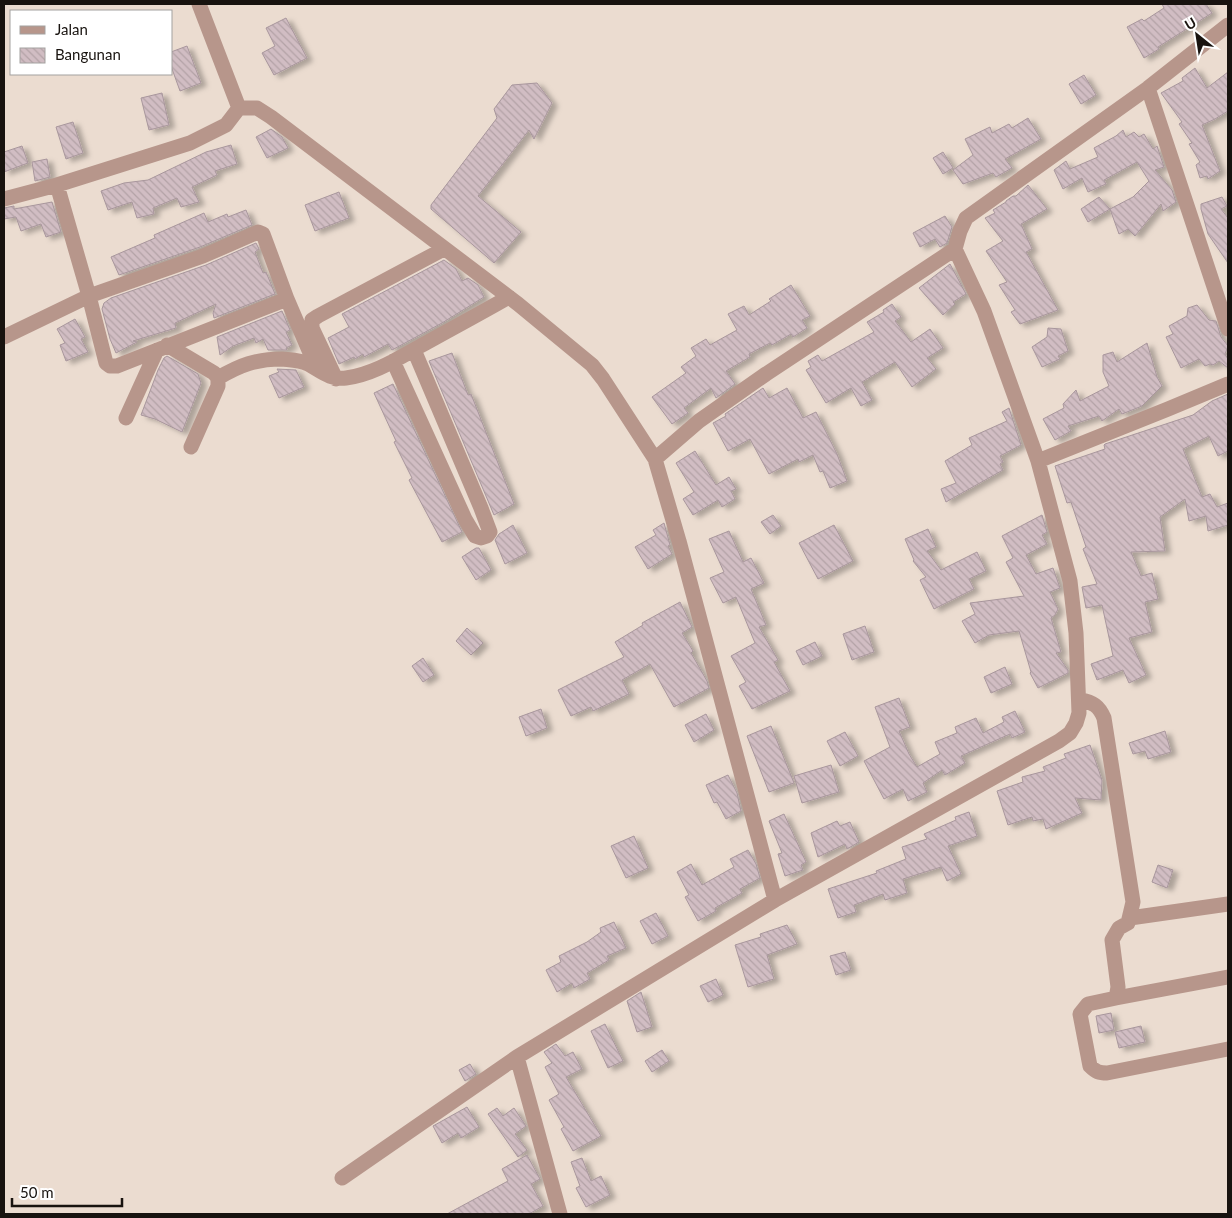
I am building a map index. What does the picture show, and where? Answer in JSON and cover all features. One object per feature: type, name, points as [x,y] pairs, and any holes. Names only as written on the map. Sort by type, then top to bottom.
[{"type":"street","points":[[199,4],[239,108]]},
{"type":"street","points":[[342,1178],[517,1057],[775,900],[1059,741],[1070,733],[1076,723],[1080,700],[1076,633],[1070,581],[1038,461],[984,311],[956,249],[960,230],[966,218],[1148,88],[1228,25]]},
{"type":"street","points":[[1148,88],[1228,329]]},
{"type":"street","points":[[4,199],[57,185],[190,143],[226,125],[239,108]]},
{"type":"street","points":[[239,108],[257,108],[271,117],[509,298],[592,365],[603,379],[656,459],[775,900]]},
{"type":"street","points":[[57,185],[90,296],[105,359],[110,366],[117,366],[287,299]]},
{"type":"street","points":[[4,337],[90,296],[204,256],[258,232],[263,234],[287,299],[317,369]]},
{"type":"street","points":[[336,379],[312,328],[312,320],[444,249]]},
{"type":"street","points":[[656,459],[699,421],[766,374],[956,249]]},
{"type":"street","points":[[218,378],[253,361],[267,359],[296,360],[307,363],[336,379],[357,376],[371,372],[393,361],[509,298]]},
{"type":"street","points":[[162,347],[214,373],[218,378],[218,386],[191,447]]},
{"type":"street","points":[[126,418],[162,347]]},
{"type":"street","points":[[393,361],[465,519],[475,536],[481,538],[487,536],[490,532],[486,521],[414,350]]},
{"type":"street","points":[[1038,461],[1168,410],[1228,384]]},
{"type":"street","points":[[1080,700],[1091,702],[1099,708],[1104,718],[1133,902],[1128,923],[1119,928],[1112,940],[1118,987],[1116,998]]},
{"type":"street","points":[[1130,918],[1228,904]]},
{"type":"street","points":[[1228,977],[1088,1004],[1080,1014],[1090,1066],[1095,1071],[1101,1073],[1228,1049]]},
{"type":"street","points":[[517,1057],[560,1214]]},
{"type":"building","points":[[1162,4],[1206,4],[1212,13],[1144,58],[1127,27],[1142,19],[1144,21],[1164,8]]},
{"type":"building","points":[[286,18],[307,58],[274,75],[262,53],[275,46],[266,28]]},
{"type":"building","points":[[187,46],[201,83],[180,91],[172,69],[172,52]]},
{"type":"building","points":[[1195,68],[1207,88],[1228,72],[1228,111],[1202,125],[1220,171],[1208,179],[1207,176],[1200,178],[1196,165],[1200,162],[1189,144],[1192,143],[1179,124],[1182,122],[1161,93],[1183,81],[1182,78]]},
{"type":"building","points":[[1084,75],[1096,95],[1081,104],[1069,84]]},
{"type":"building","points":[[537,83],[552,103],[534,139],[529,130],[478,196],[521,232],[494,263],[431,209],[431,205],[497,118],[494,109],[512,85]]},
{"type":"building","points":[[162,93],[169,125],[149,130],[141,98]]},
{"type":"building","points":[[1028,118],[1041,139],[1005,159],[1012,168],[996,177],[993,173],[963,184],[953,170],[973,155],[965,139],[990,127],[992,133],[1009,124],[1012,128]]},
{"type":"building","points":[[73,122],[83,153],[66,159],[56,127]]},
{"type":"building","points":[[271,129],[282,137],[288,148],[267,158],[256,137]]},
{"type":"building","points":[[1123,130],[1126,137],[1134,132],[1139,137],[1144,134],[1153,149],[1157,146],[1164,167],[1155,170],[1172,190],[1176,202],[1163,211],[1161,204],[1135,236],[1128,229],[1119,234],[1110,209],[1133,197],[1149,181],[1137,162],[1104,180],[1106,184],[1088,192],[1082,178],[1063,189],[1054,170],[1066,161],[1070,169],[1098,157],[1094,148]]},
{"type":"building","points":[[231,145],[237,164],[215,171],[217,175],[192,187],[199,202],[181,207],[177,198],[153,208],[154,214],[137,218],[132,202],[108,210],[101,191],[124,183],[148,180],[206,152]]},
{"type":"building","points":[[22,146],[28,163],[4,172],[4,152]]},
{"type":"building","points":[[943,152],[953,168],[943,174],[933,158]]},
{"type":"building","points":[[47,159],[50,177],[35,181],[32,162]]},
{"type":"building","points":[[1028,185],[1047,209],[1021,224],[1032,249],[1026,252],[1058,310],[1020,324],[1011,312],[1015,310],[999,285],[1007,282],[986,251],[1003,241],[985,218],[995,213],[993,210],[1013,196],[1016,196]]},
{"type":"building","points":[[339,192],[349,218],[315,231],[305,205]]},
{"type":"building","points":[[1099,197],[1110,209],[1088,222],[1081,209]]},
{"type":"building","points":[[1222,197],[1227,206],[1221,209],[1228,218],[1228,263],[1208,234],[1201,209],[1201,204]]},
{"type":"building","points":[[52,202],[61,232],[46,237],[41,224],[21,231],[16,217],[4,219],[4,208],[14,206],[14,209]]},
{"type":"building","points":[[246,210],[252,225],[200,247],[119,275],[111,257],[155,238],[154,235],[204,213],[208,222],[227,214],[228,217]]},
{"type":"building","points":[[945,216],[952,227],[947,243],[940,247],[935,239],[920,247],[913,233]]},
{"type":"building","points":[[256,243],[259,249],[255,252],[263,273],[266,272],[275,294],[214,318],[213,313],[216,304],[175,323],[176,328],[133,341],[137,342],[116,353],[102,309],[104,303],[111,298],[206,265]]},
{"type":"building","points":[[444,260],[456,269],[462,281],[468,278],[478,285],[484,297],[442,323],[392,350],[388,344],[364,357],[363,354],[355,359],[354,357],[339,364],[328,338],[349,327],[342,314]]},
{"type":"building","points":[[950,264],[966,294],[953,302],[955,304],[943,315],[919,288]]},
{"type":"building","points":[[791,285],[810,316],[802,320],[807,328],[793,337],[791,334],[772,345],[770,343],[749,354],[750,357],[726,371],[735,384],[716,398],[711,388],[684,408],[688,413],[672,424],[652,397],[686,373],[681,367],[696,356],[691,348],[706,339],[710,345],[737,330],[728,314],[744,306],[749,315]]},
{"type":"building","points":[[892,304],[901,317],[895,321],[911,342],[930,329],[943,348],[927,358],[936,369],[912,387],[895,362],[862,382],[872,400],[861,406],[851,388],[826,403],[806,370],[811,367],[808,361],[818,355],[822,361],[874,332],[867,322],[884,312],[883,310]]},
{"type":"building","points":[[1197,305],[1209,320],[1216,321],[1221,337],[1228,346],[1225,354],[1228,359],[1228,368],[1219,361],[1213,365],[1205,366],[1199,359],[1181,368],[1166,337],[1173,334],[1169,326],[1187,316],[1188,308]]},
{"type":"building","points":[[282,311],[290,330],[286,332],[292,345],[286,348],[287,350],[268,350],[263,339],[256,343],[254,338],[233,346],[220,355],[217,337]]},
{"type":"building","points":[[75,319],[85,337],[81,339],[88,352],[66,361],[60,345],[65,343],[57,329]]},
{"type":"building","points":[[1048,328],[1061,329],[1068,351],[1058,356],[1060,359],[1042,367],[1032,347],[1047,337]]},
{"type":"building","points":[[1147,343],[1157,377],[1162,386],[1142,406],[1122,414],[1119,409],[1102,421],[1099,416],[1068,426],[1071,431],[1055,440],[1043,419],[1064,408],[1063,404],[1076,390],[1080,401],[1109,386],[1103,372],[1103,355],[1113,352],[1117,362]]},
{"type":"building","points":[[452,353],[468,395],[471,394],[514,504],[494,515],[429,361]]},
{"type":"building","points":[[167,356],[198,374],[201,383],[182,432],[155,419],[141,415],[158,370]]},
{"type":"building","points":[[277,369],[296,370],[304,387],[279,398],[269,376],[279,372]]},
{"type":"building","points":[[393,384],[462,532],[442,542],[409,480],[412,478],[394,442],[396,441],[374,393]]},
{"type":"building","points":[[763,388],[769,398],[787,388],[803,418],[816,412],[837,454],[847,481],[830,488],[823,471],[820,472],[813,455],[799,462],[798,459],[769,474],[750,439],[728,451],[713,423],[726,416],[725,414]]},
{"type":"building","points":[[1228,394],[1228,451],[1218,456],[1209,436],[1183,449],[1202,497],[1210,494],[1217,507],[1228,503],[1228,525],[1208,531],[1206,516],[1189,521],[1185,499],[1160,517],[1165,551],[1131,552],[1141,576],[1152,573],[1158,599],[1145,602],[1152,632],[1129,638],[1146,675],[1129,683],[1123,670],[1097,680],[1091,664],[1113,656],[1102,605],[1086,608],[1082,587],[1097,584],[1083,549],[1086,547],[1071,502],[1067,503],[1055,466],[1105,449],[1105,444],[1193,415],[1212,401]]},
{"type":"building","points":[[1009,408],[1021,445],[1000,456],[1003,462],[1000,464],[1003,470],[946,502],[941,489],[956,483],[945,461],[972,445],[969,438],[1007,421],[1002,412]]},
{"type":"building","points":[[695,451],[716,485],[729,477],[736,489],[731,491],[735,499],[722,507],[718,500],[693,515],[683,499],[694,492],[676,463]]},
{"type":"building","points":[[773,515],[781,526],[770,534],[761,522]]},
{"type":"building","points":[[1042,515],[1047,532],[1042,535],[1047,544],[1026,555],[1036,574],[1053,568],[1060,588],[1050,592],[1058,609],[1051,618],[1061,652],[1056,653],[1068,670],[1068,673],[1038,688],[1030,673],[1019,631],[989,635],[975,643],[962,621],[975,614],[970,603],[1024,596],[1006,562],[1013,558],[1002,536]]},
{"type":"building","points":[[664,523],[670,545],[668,546],[672,554],[648,569],[635,547],[656,535],[653,530]]},
{"type":"building","points":[[513,525],[527,553],[505,564],[495,540],[499,534]]},
{"type":"building","points":[[834,525],[853,561],[818,579],[799,543]]},
{"type":"building","points":[[928,529],[936,547],[927,551],[941,570],[977,552],[986,571],[969,579],[974,589],[934,609],[920,580],[926,577],[913,561],[905,539]]},
{"type":"building","points":[[729,531],[743,562],[751,558],[764,583],[751,589],[766,625],[759,627],[778,660],[774,662],[790,691],[752,709],[739,686],[746,682],[731,656],[755,643],[736,597],[723,603],[710,578],[724,572],[709,539]]},
{"type":"building","points":[[479,548],[491,570],[476,580],[462,557]]},
{"type":"building","points":[[680,602],[692,627],[682,633],[693,651],[691,653],[709,688],[674,707],[650,664],[622,680],[629,694],[593,711],[591,707],[571,716],[558,690],[624,657],[615,642],[643,625],[642,623]]},
{"type":"building","points":[[865,626],[874,652],[852,660],[843,634]]},
{"type":"building","points":[[467,628],[483,643],[471,655],[456,641]]},
{"type":"building","points":[[815,642],[822,656],[803,665],[796,651]]},
{"type":"building","points":[[423,658],[434,675],[423,682],[412,666]]},
{"type":"building","points":[[1005,667],[1012,684],[991,693],[984,677]]},
{"type":"building","points":[[899,698],[910,727],[899,731],[917,767],[940,754],[935,742],[957,733],[955,727],[976,718],[983,733],[1004,722],[1002,717],[1015,711],[1025,732],[1012,738],[1010,734],[961,756],[965,763],[945,775],[942,770],[923,783],[927,792],[908,801],[903,789],[884,799],[864,761],[890,747],[875,707]]},
{"type":"building","points":[[541,709],[547,728],[526,736],[519,717]]},
{"type":"building","points":[[706,714],[714,730],[694,742],[685,725]]},
{"type":"building","points":[[771,726],[794,783],[769,792],[747,736]]},
{"type":"building","points":[[1165,731],[1171,752],[1148,759],[1145,751],[1133,754],[1129,743]]},
{"type":"building","points":[[845,732],[858,756],[840,766],[827,741]]},
{"type":"building","points":[[1090,745],[1102,780],[1101,800],[1075,798],[1082,813],[1046,829],[1043,819],[1033,821],[1032,817],[1008,825],[997,791],[1023,782],[1022,777],[1045,771],[1043,767],[1066,758],[1064,754]]},
{"type":"building","points":[[831,765],[839,792],[802,803],[794,776]]},
{"type":"building","points":[[728,775],[737,793],[741,811],[726,819],[717,802],[714,803],[706,785]]},
{"type":"building","points":[[969,812],[977,836],[948,846],[961,874],[947,881],[941,867],[903,879],[907,893],[885,900],[883,894],[854,905],[856,912],[838,918],[828,889],[877,873],[876,871],[906,859],[902,847],[927,839],[924,834],[956,820],[955,817]]},
{"type":"building","points":[[784,814],[806,862],[801,865],[803,870],[785,876],[778,854],[782,853],[769,821]]},
{"type":"building","points":[[837,821],[840,826],[850,822],[859,842],[847,849],[845,844],[818,857],[811,833]]},
{"type":"building","points":[[634,836],[648,868],[626,878],[611,846]]},
{"type":"building","points":[[748,850],[756,864],[760,878],[740,889],[742,893],[715,908],[716,911],[698,921],[685,897],[689,895],[677,872],[691,864],[702,885],[734,867],[730,859]]},
{"type":"building","points":[[1158,865],[1173,870],[1167,888],[1152,882]]},
{"type":"building","points":[[656,913],[668,936],[652,944],[640,921]]},
{"type":"building","points":[[614,922],[626,948],[607,956],[609,960],[587,973],[590,979],[574,988],[572,983],[557,992],[546,970],[561,962],[559,956],[587,942],[601,932],[600,928]]},
{"type":"building","points":[[787,925],[797,944],[767,955],[774,979],[748,987],[735,945],[761,937],[760,934]]},
{"type":"building","points":[[845,952],[851,970],[836,975],[830,956]]},
{"type":"building","points":[[716,979],[723,995],[708,1002],[700,986]]},
{"type":"building","points":[[641,992],[652,1027],[637,1032],[627,1001]]},
{"type":"building","points":[[1111,1013],[1114,1030],[1099,1033],[1096,1016]]},
{"type":"building","points":[[605,1024],[623,1061],[608,1068],[591,1031]]},
{"type":"building","points":[[1141,1026],[1145,1042],[1119,1048],[1115,1032]]},
{"type":"building","points":[[556,1044],[565,1056],[573,1052],[582,1069],[566,1077],[601,1136],[573,1151],[561,1129],[564,1127],[549,1100],[559,1094],[545,1067],[552,1063],[544,1052]]},
{"type":"building","points":[[662,1050],[669,1061],[652,1072],[645,1061]]},
{"type":"building","points":[[470,1064],[476,1074],[465,1081],[459,1070]]},
{"type":"building","points":[[467,1107],[479,1127],[461,1138],[458,1133],[442,1143],[433,1126]]},
{"type":"building","points":[[497,1108],[503,1116],[514,1108],[526,1126],[515,1134],[527,1150],[518,1157],[488,1114]]},
{"type":"building","points":[[527,1155],[540,1179],[531,1184],[543,1206],[529,1214],[447,1214],[508,1181],[502,1169]]},
{"type":"building","points":[[582,1158],[591,1181],[601,1176],[610,1195],[586,1207],[576,1188],[580,1186],[571,1162]]}]
